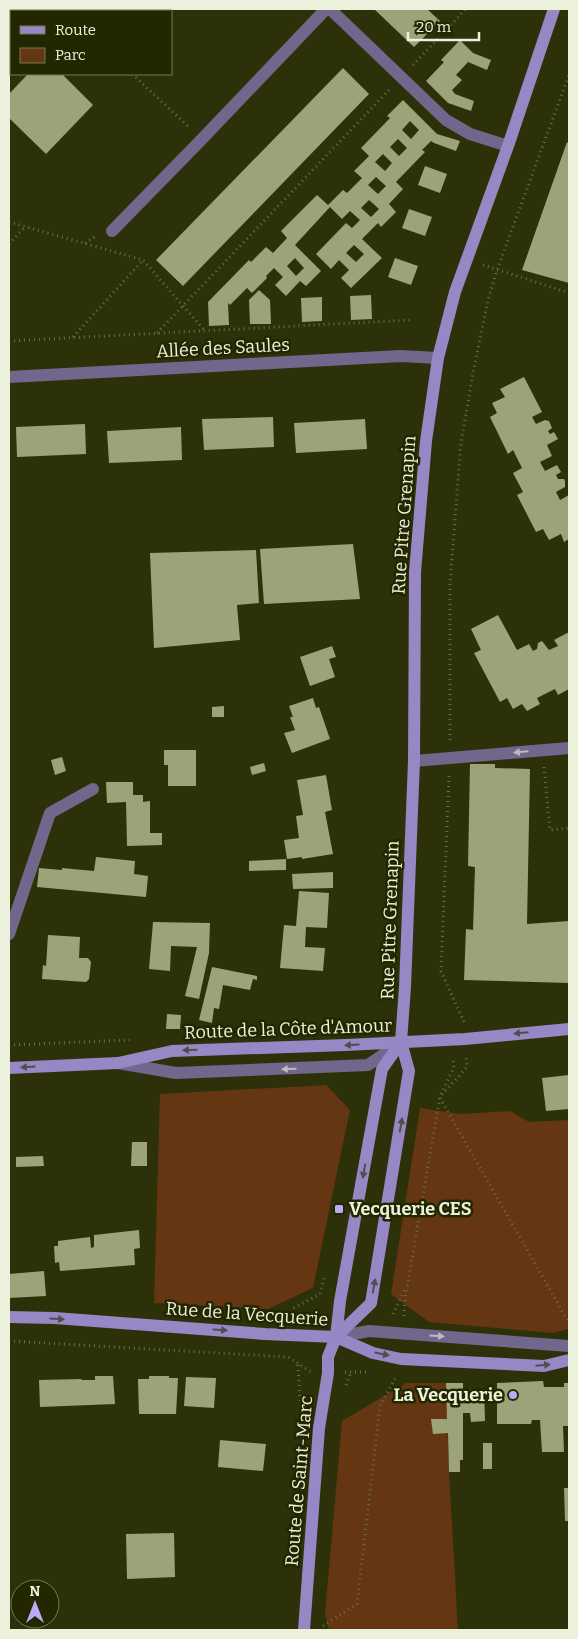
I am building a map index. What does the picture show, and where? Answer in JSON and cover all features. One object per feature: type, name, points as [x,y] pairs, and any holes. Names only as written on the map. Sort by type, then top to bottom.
[{"type":"street","points":[[112,231],[328,9],[446,120],[470,134],[508,146]]},
{"type":"street","name":"Rue Pitre Grenapin","points":[[336,1337],[371,1303],[409,1071],[401,1042],[406,987],[414,761],[415,572],[426,441],[438,358],[455,292],[508,146],[554,9]]},
{"type":"street","name":"Allée des Saules","points":[[9,377],[401,356],[438,358]]},
{"type":"street","points":[[414,761],[569,748]]},
{"type":"street","points":[[9,934],[50,813],[93,789]]},
{"type":"street","name":"Route de la Côte d'Amour","points":[[9,1068],[118,1063],[172,1051],[465,1039],[569,1029]]},
{"type":"street","points":[[118,1063],[176,1073],[368,1065],[401,1042]]},
{"type":"street","name":"Rue Pitre Grenapin","points":[[336,1337],[340,1301],[382,1069],[401,1042]]},
{"type":"street","name":"Rue de la Vecquerie","points":[[9,1317],[55,1318],[265,1334],[336,1337],[373,1353],[401,1359],[544,1366],[569,1360]]},
{"type":"street","points":[[336,1337],[369,1331],[569,1346]]},
{"type":"street","name":"Route de Saint-Marc","points":[[304,1630],[319,1428],[328,1373],[328,1357],[336,1337]]},
{"type":"path","points":[[157,333],[466,9]]},
{"type":"path","points":[[133,75],[202,139]]},
{"type":"path","points":[[408,1283],[440,1097],[467,1067],[464,1021],[441,971],[449,758],[450,583],[461,442],[488,300],[497,270],[569,75]]},
{"type":"path","points":[[9,222],[144,260],[205,331]]},
{"type":"path","points":[[9,244],[24,227]]},
{"type":"path","points":[[73,337],[144,260]]},
{"type":"path","points":[[468,260],[569,294]]},
{"type":"path","points":[[9,340],[411,320]]},
{"type":"path","points":[[543,750],[550,830],[569,828]]},
{"type":"path","points":[[440,1097],[569,1323]]},
{"type":"path","points":[[9,1341],[276,1357]]},
{"type":"path","points":[[317,1630],[357,1604],[380,1406],[398,1373]]},
{"type":"green space","points":[[326,1085],[350,1110],[313,1288],[268,1309],[154,1303],[160,1094]]},
{"type":"green space","points":[[420,1108],[461,1114],[510,1111],[529,1122],[569,1120],[569,1329],[553,1333],[429,1322],[391,1294]]},
{"type":"green space","points":[[406,1383],[446,1383],[458,1630],[329,1630],[325,1613],[342,1421]]},
{"type":"building","points":[[374,9],[427,9],[440,21],[414,47]]},
{"type":"building","points":[[460,40],[473,53],[491,60],[487,70],[468,62],[456,75],[462,80],[452,90],[455,94],[474,101],[471,111],[448,103],[426,81],[444,62],[441,60]]},
{"type":"building","points":[[343,68],[369,94],[183,286],[156,260]]},
{"type":"building","points":[[27,75],[63,75],[93,105],[46,154],[9,118],[9,94]]},
{"type":"building","points":[[403,100],[437,134],[460,141],[456,151],[431,141],[422,150],[425,152],[396,182],[403,189],[389,204],[396,212],[381,227],[378,223],[362,239],[382,258],[351,288],[341,278],[349,270],[339,260],[331,269],[316,254],[346,223],[352,228],[360,220],[350,211],[342,219],[330,207],[295,245],[321,271],[306,286],[300,281],[286,296],[275,285],[283,277],[274,268],[252,293],[247,288],[230,305],[228,303],[229,325],[209,326],[208,302],[249,260],[251,262],[266,247],[273,253],[287,238],[281,231],[317,195],[328,205],[343,190],[347,193],[362,178],[354,171],[369,156],[361,148],[390,118],[387,116]],"holes":[[[410,121],[419,130],[411,139],[402,130]],[[398,139],[407,148],[399,156],[390,147]],[[383,154],[392,163],[385,171],[375,162]],[[376,177],[386,186],[378,194],[368,185]],[[369,200],[379,209],[371,217],[361,208]],[[354,245],[364,254],[356,262],[346,253]],[[295,258],[304,268],[296,276],[287,266]]]},
{"type":"building","points":[[567,142],[569,144],[569,283],[522,270]]},
{"type":"building","points":[[425,166],[447,174],[440,193],[418,185]]},
{"type":"building","points":[[409,209],[432,217],[425,236],[402,228]]},
{"type":"building","points":[[395,258],[418,266],[411,285],[388,277]]},
{"type":"building","points":[[259,290],[270,300],[271,324],[250,324],[249,300]]},
{"type":"building","points":[[371,295],[372,319],[351,320],[350,296]]},
{"type":"building","points":[[322,297],[322,321],[302,322],[301,298]]},
{"type":"building","points":[[524,377],[542,412],[532,417],[536,424],[545,420],[549,421],[552,428],[548,431],[550,434],[554,432],[558,439],[547,445],[552,456],[540,462],[545,471],[557,465],[561,472],[556,475],[558,479],[564,479],[565,481],[565,487],[556,492],[560,500],[569,495],[569,539],[564,542],[561,534],[549,540],[543,529],[536,532],[517,495],[523,492],[513,473],[522,468],[513,450],[508,454],[490,417],[497,413],[492,403],[505,397],[500,389]]},
{"type":"building","points":[[273,417],[274,447],[204,450],[202,419]]},
{"type":"building","points":[[365,419],[367,449],[296,453],[294,423]]},
{"type":"building","points":[[85,424],[86,454],[17,457],[16,427]]},
{"type":"building","points":[[181,427],[182,460],[109,463],[107,431]]},
{"type":"building","points":[[353,544],[360,599],[264,604],[260,549]]},
{"type":"building","points":[[256,550],[259,603],[237,605],[240,640],[154,648],[150,553]]},
{"type":"building","points":[[498,615],[517,650],[529,644],[533,651],[537,649],[538,643],[542,641],[549,650],[558,646],[554,640],[569,632],[569,689],[558,695],[555,689],[537,698],[540,704],[527,711],[522,704],[513,709],[507,698],[500,702],[474,653],[481,650],[471,629]]},
{"type":"building","points":[[332,646],[336,657],[329,659],[335,677],[310,686],[300,657]]},
{"type":"building","points":[[313,698],[316,708],[319,707],[330,739],[292,753],[284,733],[295,730],[290,717],[293,717],[289,706]]},
{"type":"building","points":[[224,706],[224,717],[212,717],[212,707]]},
{"type":"building","points":[[164,750],[196,750],[196,786],[168,786],[168,765],[164,765]]},
{"type":"building","points":[[62,757],[66,771],[55,775],[51,760]]},
{"type":"building","points":[[264,763],[266,771],[252,775],[250,767]]},
{"type":"building","points":[[470,764],[495,764],[495,768],[530,769],[527,924],[569,921],[569,983],[464,980],[466,929],[473,930],[475,867],[468,866]]},
{"type":"building","points":[[326,775],[332,810],[325,812],[333,854],[302,859],[302,857],[287,859],[284,840],[299,838],[296,816],[303,815],[297,780]]},
{"type":"building","points":[[106,782],[133,782],[133,795],[143,795],[143,802],[150,801],[150,833],[162,833],[162,845],[127,846],[126,802],[107,803]]},
{"type":"building","points":[[96,857],[135,861],[134,874],[148,876],[146,897],[37,887],[39,868],[94,871]]},
{"type":"building","points":[[286,859],[286,870],[249,871],[249,861]]},
{"type":"building","points":[[333,872],[333,888],[293,889],[292,874]]},
{"type":"building","points":[[299,891],[329,893],[327,928],[306,927],[305,947],[325,948],[323,971],[280,968],[284,925],[296,926]]},
{"type":"building","points":[[153,922],[210,923],[209,953],[199,999],[185,996],[197,947],[171,946],[170,971],[149,969]]},
{"type":"building","points":[[48,935],[80,937],[79,958],[88,958],[91,962],[89,979],[86,982],[42,979],[43,965],[46,966]]},
{"type":"building","points":[[212,967],[257,976],[257,980],[253,979],[250,990],[223,985],[219,1009],[214,1008],[212,1023],[199,1020]]},
{"type":"building","points":[[167,1014],[181,1015],[180,1029],[166,1029]]},
{"type":"building","points":[[569,1075],[569,1109],[546,1111],[542,1078]]},
{"type":"building","points":[[132,1142],[147,1142],[147,1166],[131,1166]]},
{"type":"building","points":[[43,1156],[44,1166],[16,1167],[16,1157]]},
{"type":"building","points":[[139,1230],[140,1248],[134,1249],[135,1265],[60,1271],[59,1262],[55,1263],[54,1246],[58,1246],[58,1241],[90,1237],[91,1248],[94,1247],[94,1235]]},
{"type":"building","points":[[44,1271],[46,1296],[9,1298],[9,1274]]},
{"type":"building","points":[[95,1376],[113,1376],[115,1404],[40,1407],[39,1380],[95,1380]]},
{"type":"building","points":[[149,1376],[178,1378],[176,1414],[139,1414],[138,1379],[149,1379]]},
{"type":"building","points":[[186,1377],[216,1378],[214,1408],[184,1406]]},
{"type":"building","points":[[543,1381],[544,1387],[564,1387],[564,1383],[569,1383],[569,1426],[563,1426],[564,1452],[542,1452],[540,1420],[532,1420],[531,1424],[497,1424],[497,1383]]},
{"type":"building","points":[[446,1383],[463,1383],[463,1390],[484,1389],[485,1421],[471,1422],[470,1413],[463,1413],[463,1460],[460,1460],[460,1472],[449,1472],[448,1433],[433,1434],[431,1419],[447,1419]]},
{"type":"building","points":[[220,1440],[266,1444],[263,1471],[218,1467]]},
{"type":"building","points":[[483,1443],[492,1443],[492,1469],[483,1469]]},
{"type":"building","points":[[564,1488],[569,1488],[569,1521],[565,1521]]},
{"type":"building","points":[[174,1533],[175,1577],[127,1579],[126,1534]]},
{"type":"place","name":"Vecquerie CES","points":[[339,1209]]},
{"type":"place","name":"La Vecquerie","points":[[513,1395]]}]
